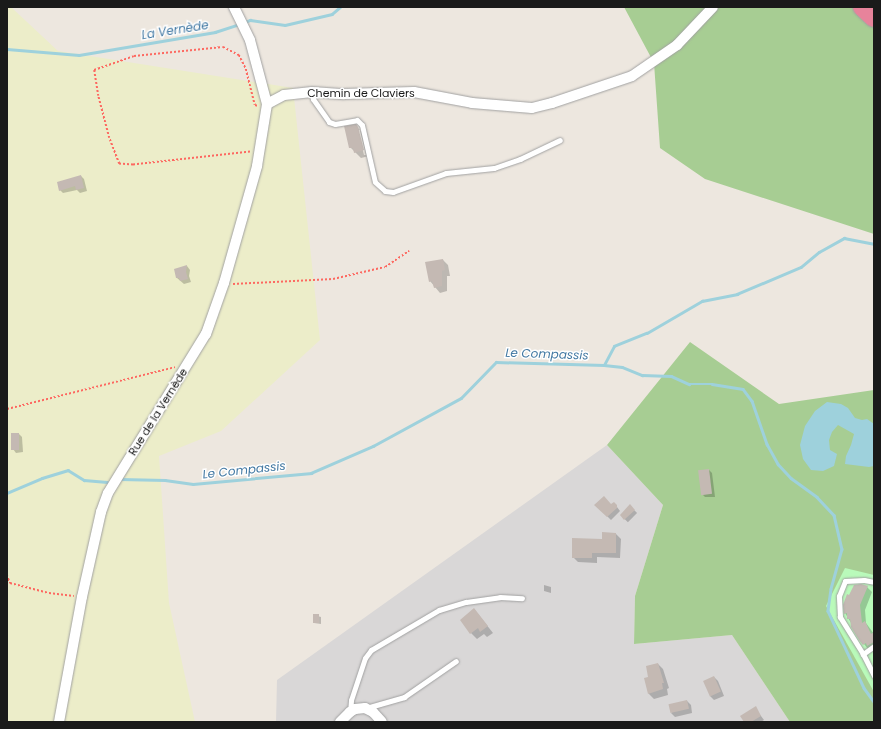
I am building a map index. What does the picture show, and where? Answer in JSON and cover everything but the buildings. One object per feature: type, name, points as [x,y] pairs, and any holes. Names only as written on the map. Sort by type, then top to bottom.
[{"type":"highway","points":[[862,7],[874,18]]},
{"type":"street","name":"Chemin de Claviers","points":[[267,104],[284,95],[312,92],[344,94],[414,92],[472,103],[532,108],[552,103],[632,76],[677,44],[713,7]]},
{"type":"street","points":[[235,12],[252,46],[267,104]]},
{"type":"street","name":"Rue de la Vernède","points":[[59,722],[82,597],[101,512],[108,493],[206,334],[224,283],[260,151],[267,104]]},
{"type":"street","points":[[340,722],[355,709],[365,708],[373,712],[382,722]]},
{"type":"lane","points":[[312,92],[313,99],[329,122],[335,124],[357,120],[362,125],[375,182],[384,191],[393,192],[446,173],[494,168],[520,159],[560,140]]},
{"type":"lane","points":[[874,582],[864,580],[845,581],[839,596],[840,617],[863,654],[874,676]]},
{"type":"lane","points":[[350,712],[351,700],[365,658],[371,650],[439,610],[473,601],[500,597],[522,598]]},
{"type":"lane","points":[[863,654],[874,646]]},
{"type":"lane","points":[[365,708],[404,697],[456,661]]},
{"type":"path","points":[[260,151],[132,165],[119,164],[109,138],[98,96],[94,70],[134,56],[223,47],[239,55],[246,69],[255,105],[259,107],[267,104]]},
{"type":"path","points":[[224,283],[236,285],[333,280],[385,267],[409,251]]},
{"type":"path","points":[[7,409],[176,367],[184,369]]},
{"type":"path","points":[[7,575],[10,583],[50,594],[82,597]]},
{"type":"shaded area","points":[[607,445],[663,505],[635,596],[634,644],[732,635],[790,722],[276,722],[277,680]]},
{"type":"green space","points":[[7,7],[11,7],[58,51],[293,88],[320,340],[221,431],[159,456],[169,603],[195,722],[7,722]]},
{"type":"green space","points":[[624,7],[874,7],[874,234],[705,179],[660,148],[654,63]]},
{"type":"green space","points":[[690,342],[779,404],[874,390],[874,722],[790,722],[732,635],[634,644],[635,596],[663,505],[607,445]]},
{"type":"green space","points":[[845,568],[874,575],[874,692],[826,606]]},
{"type":"water","points":[[827,402],[841,404],[848,408],[855,418],[862,420],[867,419],[874,424],[874,466],[869,467],[845,464],[846,456],[854,434],[838,425],[832,432],[829,440],[830,450],[837,454],[834,466],[823,471],[811,470],[803,459],[800,445],[805,426],[815,411]]},
{"type":"waterway","name":"La Vernède","points":[[243,23],[250,20],[285,25],[332,14],[340,7]]},
{"type":"waterway","name":"La Vernède","points":[[7,49],[79,55],[215,32],[239,24]]},
{"type":"waterway","name":"Le Compassis","points":[[604,365],[614,346],[647,333],[702,301],[737,294],[801,267],[819,252],[844,238],[874,244]]},
{"type":"waterway","name":"Le Compassis","points":[[120,479],[165,480],[193,484],[311,473],[373,446],[461,398],[496,362],[604,365],[622,367],[642,375],[671,376],[689,384],[712,384],[743,389],[752,401],[767,444],[778,464],[791,478],[817,497],[834,515],[842,549],[831,589],[828,611],[864,688],[874,702]]},
{"type":"waterway","name":"Le Compassis","points":[[7,493],[42,478],[68,470],[84,480],[107,482]]}]
